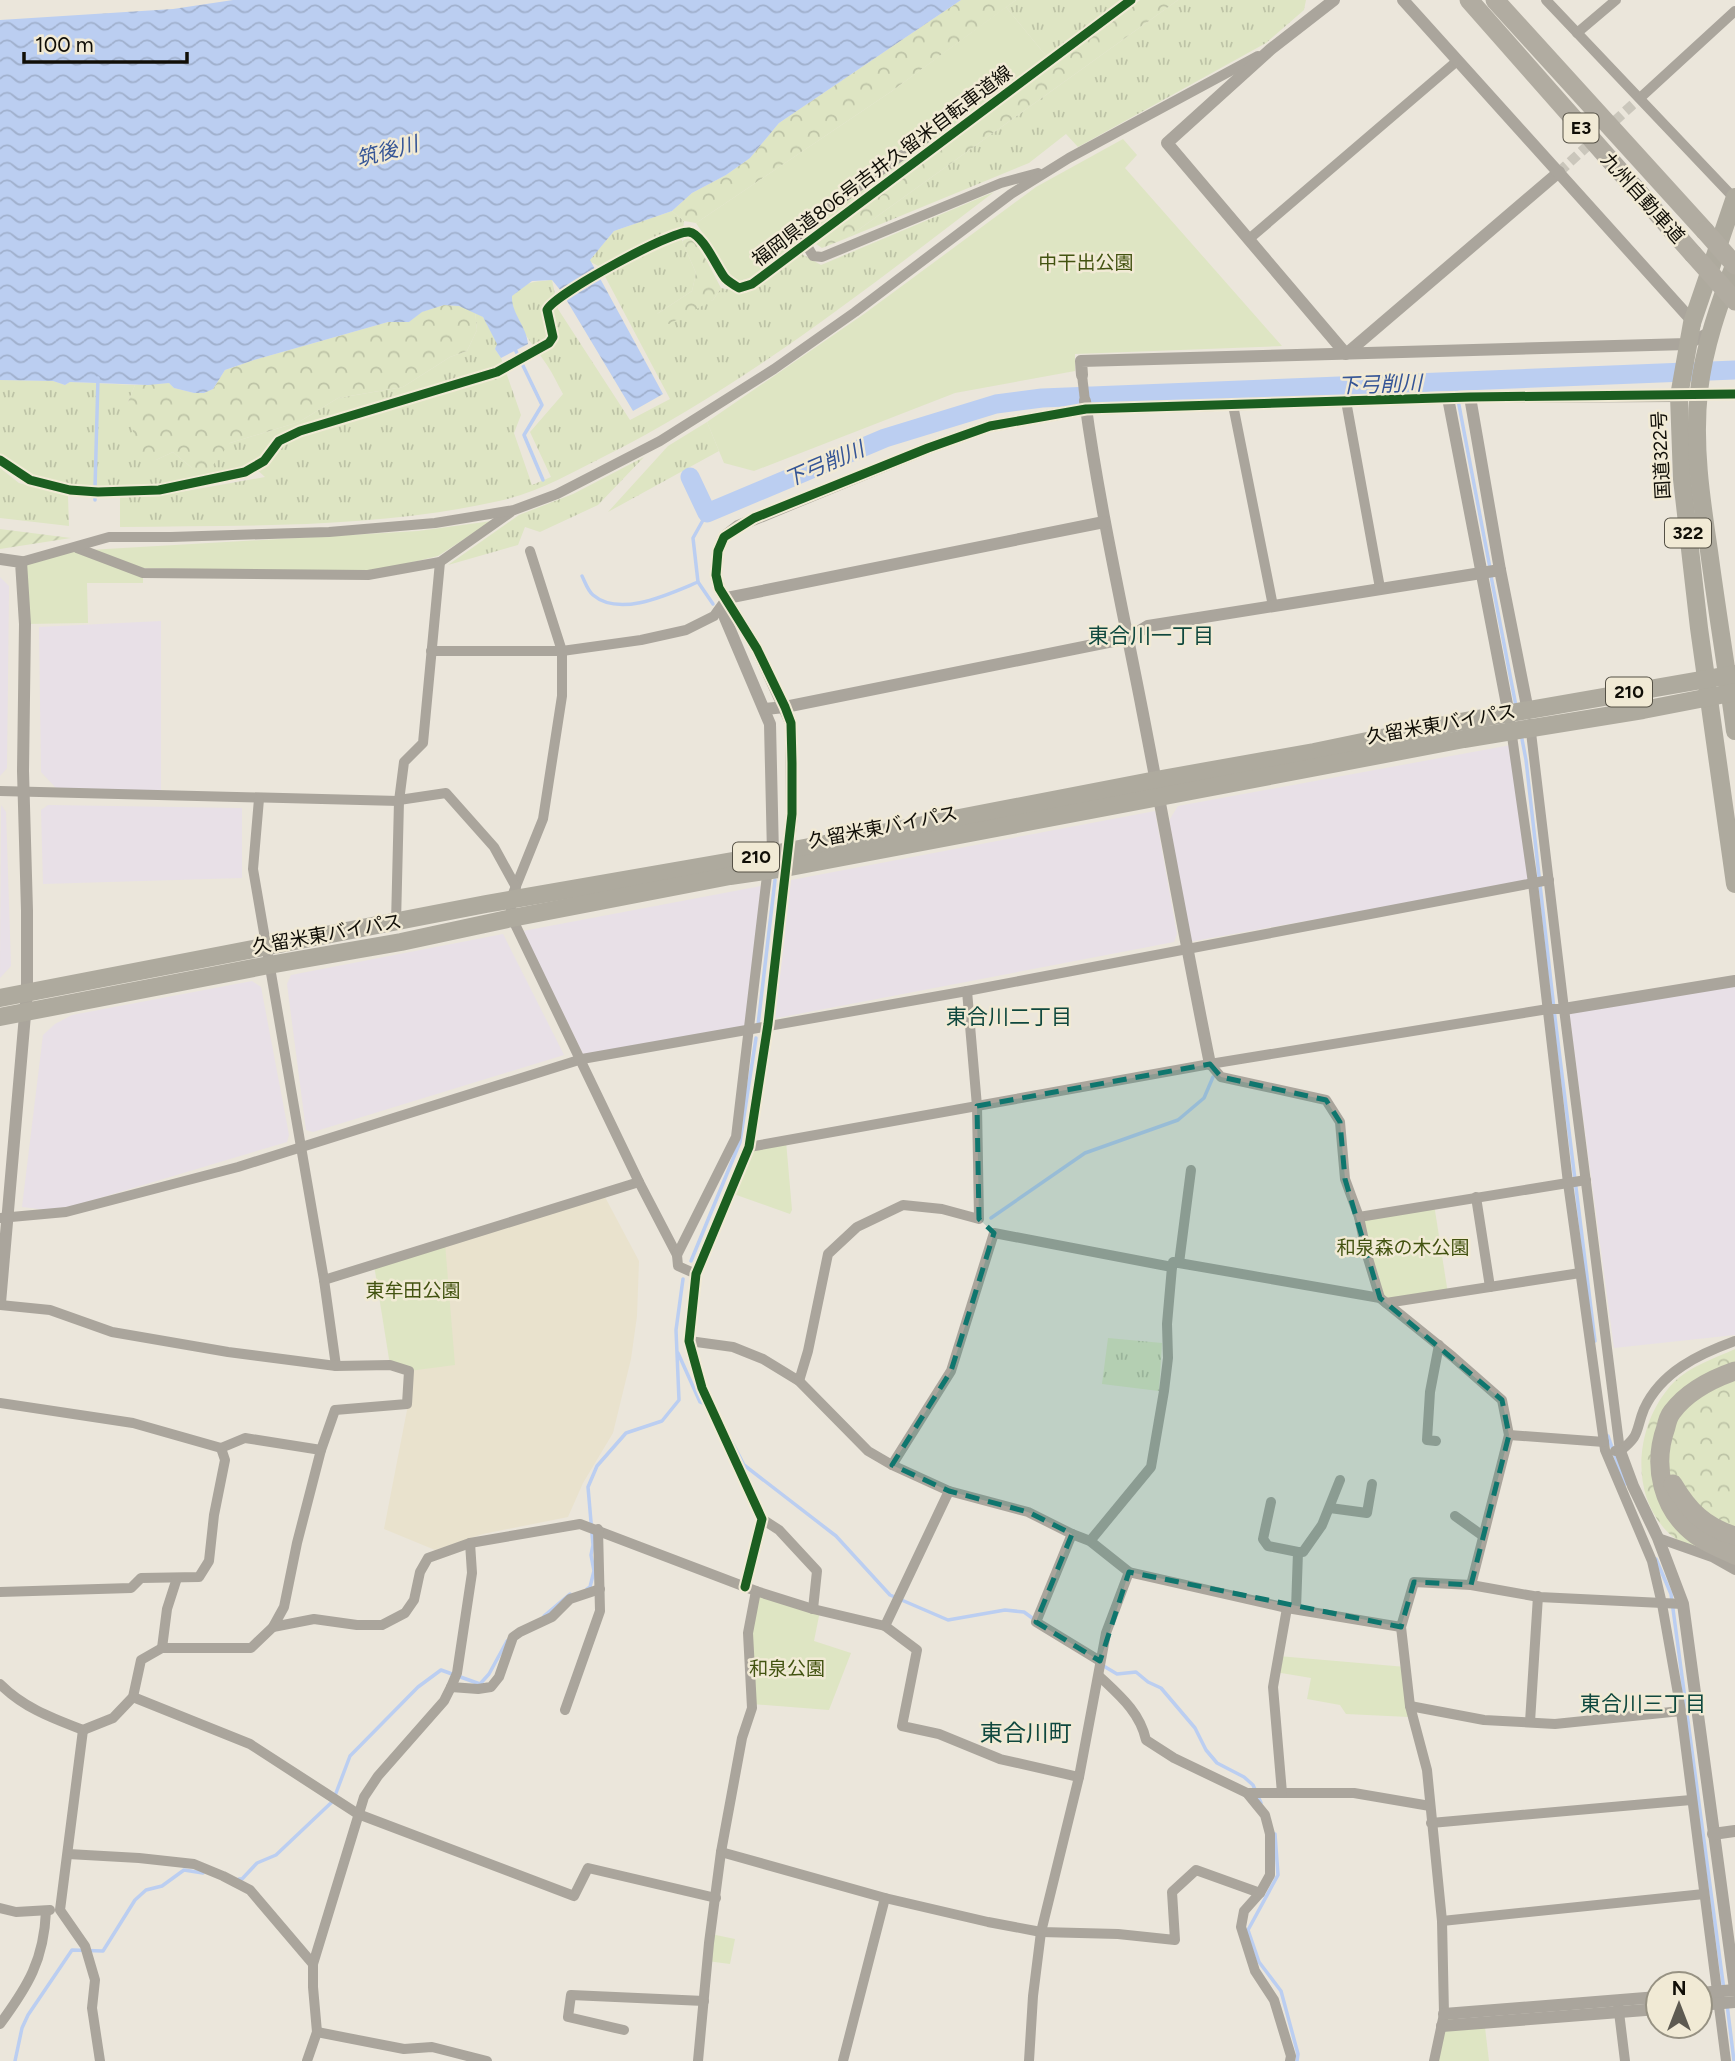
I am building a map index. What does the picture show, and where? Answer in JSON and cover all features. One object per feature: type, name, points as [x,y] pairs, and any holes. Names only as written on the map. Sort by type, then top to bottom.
[{"type":"highway","name":"九州自動車道","points":[[1469,0],[1735,301]]},
{"type":"highway","name":"九州自動車道","points":[[1495,0],[1735,264]]},
{"type":"highway","name":"国道322号","points":[[1735,197],[1692,323],[1699,389],[1697,440],[1700,492],[1732,684],[1735,731]]},
{"type":"highway","name":"国道322号","points":[[1735,264],[1716,313],[1712,332],[1693,350],[1680,390],[1682,479],[1735,884]]},
{"type":"highway","name":"久留米東バイパス","points":[[0,1017],[267,956],[396,923],[778,861],[1158,788],[1454,723],[1520,722],[1732,684]]},
{"type":"highway","name":"久留米東バイパス","points":[[0,998],[267,956],[401,942],[513,902]]},
{"type":"highway","points":[[1735,1371],[1707,1382],[1685,1399],[1671,1413],[1659,1446],[1661,1480],[1667,1498],[1680,1519],[1696,1535],[1735,1555]]},
{"type":"highway","points":[[1735,1381],[1688,1408],[1671,1442],[1672,1482],[1681,1498],[1713,1529],[1735,1536]]},
{"type":"street","points":[[1334,0],[1271,49],[1167,143],[1346,354]]},
{"type":"street","points":[[1403,0],[1692,323],[1712,332]]},
{"type":"street","points":[[1546,0],[1735,197]]},
{"type":"street","points":[[1577,33],[1616,0]]},
{"type":"street","points":[[1640,98],[1735,11]]},
{"type":"street","points":[[0,559],[21,562],[109,537],[329,531],[435,523],[514,510],[557,494],[660,441],[774,369],[1011,194],[1051,169],[1271,49]]},
{"type":"street","points":[[1249,239],[1457,61]]},
{"type":"street","points":[[926,138],[804,226],[802,237],[813,256],[822,257],[1001,183],[1051,169]]},
{"type":"street","points":[[1346,354],[1559,172]]},
{"type":"street","points":[[1471,1585],[1509,1435],[1502,1400],[1383,1301],[1345,1179],[1340,1122],[1326,1100],[1221,1077],[1210,1064],[1104,522],[1085,405],[1081,361],[1346,354],[1693,350]]},
{"type":"street","points":[[677,1255],[736,1137],[750,1030],[778,861],[792,814],[791,723],[757,649],[719,588],[716,575],[718,551],[724,537],[738,526],[928,447],[990,426],[1085,405],[1233,405],[1699,389],[1735,394]]},
{"type":"street","points":[[1470,397],[1500,570],[1520,722],[1533,883],[1568,1183],[1604,1446],[1652,1561],[1662,1604],[1681,1711],[1726,2061]]},
{"type":"street","points":[[1448,398],[1481,573],[1520,722],[1549,880],[1620,1451],[1683,1604],[1734,1995],[1714,2000]]},
{"type":"street","points":[[1346,401],[1380,588]]},
{"type":"street","points":[[1233,405],[1273,606]]},
{"type":"street","points":[[77,548],[143,573],[368,575],[440,562],[514,510]]},
{"type":"street","points":[[431,651],[562,651],[641,640],[686,630],[716,612],[727,598],[1104,522]]},
{"type":"street","points":[[513,902],[543,819],[562,696],[562,651],[530,551]]},
{"type":"street","points":[[0,1685],[15,1699],[40,1714],[83,1730],[113,1718],[133,1697],[141,1660],[162,1648],[251,1648],[273,1627],[284,1608],[297,1543],[321,1450],[335,1410],[407,1404],[409,1371],[390,1364],[336,1366],[112,1332],[50,1311],[0,1304],[3,1218],[27,992],[25,624],[21,562]]},
{"type":"street","points":[[396,923],[399,800],[404,762],[424,743],[440,562]]},
{"type":"street","points":[[764,709],[1128,638],[1148,626],[1500,570]]},
{"type":"street","points":[[727,598],[725,618],[770,724],[778,861],[768,1024],[749,1147],[696,1274],[689,1341],[702,1388],[762,1519],[779,1530],[817,1571],[813,1609]]},
{"type":"street","points":[[0,791],[259,799],[399,800],[446,793],[494,847],[513,902],[639,1182],[677,1255],[678,1266],[696,1274]]},
{"type":"street","points":[[259,799],[253,869],[302,1148],[336,1366]]},
{"type":"street","points":[[3,1218],[66,1212],[239,1167],[582,1059],[750,1030],[768,1024],[967,991],[1549,880]]},
{"type":"street","points":[[749,1147],[1210,1064],[1735,981]]},
{"type":"street","points":[[967,991],[977,1106],[979,1219]]},
{"type":"street","points":[[1090,1541],[1151,1467],[1168,1358],[1167,1325],[1191,1170]]},
{"type":"street","points":[[1359,1217],[1586,1181]]},
{"type":"street","points":[[324,1280],[639,1182]]},
{"type":"street","points":[[1476,1197],[1490,1287]]},
{"type":"street","points":[[799,1381],[828,1254],[857,1227],[903,1205],[942,1209],[979,1219],[994,1233],[1383,1301],[1580,1273]]},
{"type":"street","points":[[892,1465],[951,1371],[994,1233]]},
{"type":"street","points":[[689,1341],[733,1347],[763,1359],[799,1381],[868,1451],[892,1465],[949,1491],[1028,1512],[1090,1541],[1129,1572],[1292,1609],[1401,1628]]},
{"type":"street","points":[[1620,1451],[1635,1439],[1644,1409],[1659,1385],[1688,1361],[1735,1341]]},
{"type":"street","points":[[1436,1441],[1427,1440],[1430,1392],[1439,1345]]},
{"type":"street","points":[[0,1403],[133,1423],[221,1448],[245,1438],[321,1450]]},
{"type":"street","points":[[1509,1435],[1604,1446],[1620,1451]]},
{"type":"street","points":[[0,1592],[131,1588],[141,1578],[198,1577],[209,1561],[214,1515],[226,1460],[221,1448]]},
{"type":"street","points":[[1271,1502],[1263,1539],[1265,1543],[1303,1552],[1322,1525],[1340,1480]]},
{"type":"street","points":[[1330,1508],[1367,1513],[1372,1484]]},
{"type":"street","points":[[885,1626],[949,1491]]},
{"type":"street","points":[[1455,1516],[1483,1536]]},
{"type":"street","points":[[698,2061],[722,1852],[742,1738],[752,1708],[748,1633],[751,1589],[762,1519]]},
{"type":"street","points":[[273,1627],[314,1619],[357,1625],[382,1625],[405,1613],[414,1600],[420,1572],[428,1558],[470,1543],[564,1525],[592,1527],[751,1589],[813,1609],[885,1626],[917,1650],[902,1726],[939,1734],[1000,1759],[1079,1777]]},
{"type":"street","points":[[565,1710],[600,1611],[592,1527]]},
{"type":"street","points":[[1072,1534],[1036,1622],[1100,1661]]},
{"type":"street","points":[[1658,1538],[1712,1557],[1735,1570]]},
{"type":"street","points":[[307,2061],[317,2032],[313,1964],[364,1797],[378,1776],[444,1701],[457,1673],[472,1573],[470,1543]]},
{"type":"street","points":[[1282,1793],[1273,1687],[1292,1609],[1298,1552]]},
{"type":"street","points":[[1029,2061],[1041,1932],[1079,1777],[1106,1633],[1129,1572]]},
{"type":"street","points":[[162,1648],[167,1609],[177,1578]]},
{"type":"street","points":[[1434,2061],[1443,2020],[1442,1921],[1427,1770],[1410,1706],[1401,1628],[1414,1582],[1471,1585],[1538,1596],[1683,1604]]},
{"type":"street","points":[[451,1687],[491,1687],[499,1677],[513,1637],[552,1617],[570,1599],[600,1589]]},
{"type":"street","points":[[1530,1722],[1538,1596]]},
{"type":"street","points":[[1099,1676],[1131,1706],[1143,1726],[1146,1740],[1174,1758],[1247,1793],[1265,1815],[1270,1834],[1270,1875],[1260,1893],[1244,1911],[1241,1927],[1255,1971],[1274,2000],[1291,2056],[1290,2061]]},
{"type":"street","points":[[133,1697],[250,1745],[358,1814],[575,1896],[588,1867],[716,1898]]},
{"type":"street","points":[[1410,1706],[1483,1720],[1555,1724],[1681,1711]]},
{"type":"street","points":[[83,1730],[60,1910],[85,1946],[95,1980],[92,2008],[100,2061]]},
{"type":"street","points":[[1247,1793],[1354,1793],[1430,1806]]},
{"type":"street","points":[[1431,1823],[1691,1800]]},
{"type":"street","points":[[1696,1836],[1735,1831]]},
{"type":"street","points":[[722,1852],[885,1898],[1041,1932],[1118,1934],[1175,1940],[1172,1892],[1196,1870],[1260,1893]]},
{"type":"street","points":[[68,1854],[194,1864],[223,1876],[250,1890],[313,1964]]},
{"type":"street","points":[[1442,1921],[1704,1894]]},
{"type":"street","points":[[843,2061],[885,1898]]},
{"type":"street","points":[[0,1908],[16,1912],[60,1910]]},
{"type":"street","points":[[0,2024],[31,1979],[46,1928],[46,1911]]},
{"type":"street","points":[[624,2030],[568,2017],[572,1995],[704,2001]]},
{"type":"street","points":[[1714,1997],[1718,1998]]},
{"type":"street","points":[[1443,2020],[1619,2006],[1644,2000]]},
{"type":"street","points":[[1619,2006],[1644,2008]]},
{"type":"street","points":[[1619,2006],[1625,2061]]},
{"type":"street","points":[[317,2032],[404,2049],[432,2046],[487,2061]]},
{"type":"street","points":[[409,2061],[413,2049]]},
{"type":"highlighted area","points":[[1210,1064],[1221,1077],[1326,1100],[1340,1122],[1345,1179],[1380,1298],[1502,1400],[1509,1435],[1471,1585],[1414,1582],[1401,1627],[1129,1572],[1100,1661],[1036,1622],[1072,1534],[1028,1512],[949,1491],[892,1465],[951,1371],[994,1233],[979,1219],[977,1106]]},
{"type":"shaded area","points":[[0,577],[9,586],[7,768],[0,776]]},
{"type":"shaded area","points":[[161,621],[161,792],[56,788],[41,772],[39,627]]},
{"type":"shaded area","points":[[1511,745],[1529,881],[1189,942],[1168,830],[1170,819],[1178,806]]},
{"type":"shaded area","points":[[1,805],[6,812],[11,966],[0,978]]},
{"type":"shaded area","points":[[48,805],[242,808],[242,878],[43,884],[41,810]]},
{"type":"shaded area","points":[[1155,811],[1177,934],[1174,942],[772,1019],[786,881]]},
{"type":"shaded area","points":[[761,886],[748,1027],[583,1054],[523,931]]},
{"type":"shaded area","points":[[503,934],[564,1055],[313,1132],[306,1130],[287,984],[291,975]]},
{"type":"shaded area","points":[[252,981],[261,987],[289,1135],[287,1142],[73,1206],[46,1210],[22,1207],[43,1035],[55,1024],[72,1015]]},
{"type":"shaded area","points":[[1735,985],[1735,1335],[1614,1348],[1569,1012]]},
{"type":"shaded area","points":[[605,1197],[639,1261],[637,1316],[631,1359],[613,1433],[583,1483],[568,1517],[483,1534],[435,1550],[384,1529],[407,1410],[409,1371],[445,1243]]},
{"type":"green space","points":[[961,0],[1016,0],[892,91],[696,223],[684,221],[672,211],[692,193],[726,175],[750,158],[779,123]]},
{"type":"green space","points":[[1016,0],[1120,0],[1047,57],[1006,7]]},
{"type":"green space","points":[[1140,0],[1178,0],[847,238],[822,248],[816,244]]},
{"type":"green space","points":[[1178,0],[1306,0],[1304,10],[1266,43],[1078,147],[1066,134],[1029,163],[847,238]]},
{"type":"green space","points":[[1006,7],[1047,57],[753,277],[739,281],[732,278],[696,223],[892,91]]},
{"type":"green space","name":"中干出公園","points":[[1123,139],[1137,155],[1125,168],[1282,346],[1075,354],[1075,371],[955,393],[754,471],[724,463],[707,422],[864,314],[1036,187]]},
{"type":"green space","points":[[994,192],[806,333],[708,398],[579,469],[540,488],[499,501],[405,517],[358,521],[120,527],[120,496],[158,496],[265,477],[253,466],[158,485],[85,487],[33,476],[0,454],[0,380],[53,381],[65,385],[70,382],[135,385],[128,402],[156,460],[173,452],[192,468],[230,443],[299,422],[338,398],[403,387],[450,357],[467,351],[477,330],[475,311],[483,317],[498,344],[495,349],[501,358],[521,415],[514,433],[532,485],[551,477],[530,432],[563,394],[515,315],[511,296],[521,287],[552,280],[558,309],[630,420],[670,399],[600,267],[589,261],[614,231],[672,211],[684,221],[682,241],[696,273],[692,291],[657,314],[713,300],[721,288],[746,293],[802,254],[821,265]]},
{"type":"green space","points":[[688,238],[697,242],[721,288],[713,300],[669,324],[658,320],[657,314],[692,291],[696,273],[682,241]]},
{"type":"green space","points":[[444,305],[475,311],[477,330],[467,351],[450,357],[403,387],[338,398],[299,422],[230,443],[210,469],[192,468],[173,452],[156,460],[137,456],[128,402],[135,385],[169,383],[174,388],[204,393],[213,389],[225,370],[388,322],[409,322],[421,312]]},
{"type":"green space","points":[[707,422],[719,451],[608,512],[668,446]]},
{"type":"green space","points":[[644,457],[598,505],[540,532],[525,527],[518,545],[448,565],[519,515],[573,494]]},
{"type":"green space","points":[[0,468],[19,483],[68,496],[69,526],[0,518]]},
{"type":"green space","points":[[492,521],[438,556],[372,572],[141,568],[89,550],[418,531]]},
{"type":"green space","points":[[0,529],[71,538],[0,549]]},
{"type":"green space","points":[[77,548],[143,573],[143,583],[87,583],[88,623],[25,624],[21,562]]},
{"type":"green space","points":[[786,1141],[792,1210],[790,1214],[728,1192],[749,1147]]},
{"type":"green space","name":"和泉森の木公園","points":[[1434,1204],[1448,1294],[1386,1303],[1359,1217]]},
{"type":"green space","name":"東牟田公園","points":[[445,1243],[455,1365],[409,1371],[390,1365],[374,1265]]},
{"type":"green space","points":[[1108,1338],[1162,1343],[1159,1391],[1102,1384]]},
{"type":"green space","points":[[1735,1349],[1735,1565],[1693,1548],[1672,1536],[1658,1520],[1648,1501],[1643,1481],[1642,1459],[1644,1438],[1651,1417],[1674,1382],[1695,1367]]},
{"type":"green space","name":"和泉公園","points":[[756,1591],[820,1611],[814,1641],[851,1653],[829,1710],[752,1704],[748,1633]]},
{"type":"green space","points":[[1278,1656],[1406,1667],[1409,1717],[1346,1714],[1340,1705],[1307,1699],[1311,1678],[1275,1672]]},
{"type":"green space","points":[[711,1934],[735,1939],[730,1964],[707,1961]]},
{"type":"green space","points":[[1443,2019],[1484,2019],[1489,2061],[1435,2061]]},
{"type":"water","name":"筑後川","points":[[233,0],[961,0],[779,123],[750,158],[726,175],[692,193],[672,211],[614,231],[590,260],[663,394],[633,411],[552,280],[532,281],[512,296],[528,344],[501,358],[483,317],[459,306],[444,305],[422,312],[409,322],[388,322],[225,370],[213,389],[204,393],[174,388],[169,383],[148,385],[70,382],[65,385],[53,381],[0,380],[0,20],[173,9]]},
{"type":"waterway","points":[[514,347],[542,405],[524,435],[543,480]]},
{"type":"waterway","name":"下弓削川","points":[[690,477],[707,513],[885,438],[996,404],[1042,398],[1735,370]]},
{"type":"waterway","points":[[95,488],[98,378]]},
{"type":"waterway","points":[[1455,382],[1457,393]]},
{"type":"waterway","points":[[1458,400],[1490,568]]},
{"type":"waterway","points":[[95,494],[95,500]]},
{"type":"waterway","points":[[707,513],[693,538],[698,582],[713,604]]},
{"type":"waterway","points":[[582,576],[593,595],[604,602],[617,604],[645,602],[698,582]]},
{"type":"waterway","points":[[1491,576],[1516,706]]},
{"type":"waterway","points":[[1521,734],[1595,1341]]},
{"type":"waterway","points":[[758,1025],[775,880]]},
{"type":"waterway","points":[[691,1261],[740,1142],[756,1038]]},
{"type":"waterway","points":[[991,1218],[1085,1153],[1178,1120],[1204,1098],[1213,1077]]},
{"type":"waterway","points":[[587,1589],[594,1571],[588,1487],[597,1466],[626,1433],[662,1421],[679,1400],[676,1330],[683,1279]]},
{"type":"waterway","points":[[678,1353],[700,1402],[705,1404]]},
{"type":"waterway","points":[[1608,1436],[1625,1484]]},
{"type":"waterway","points":[[731,1440],[744,1465],[836,1536],[890,1595],[948,1620],[1005,1610],[1024,1612],[1035,1620]]},
{"type":"waterway","points":[[1656,1559],[1671,1594],[1724,1990]]},
{"type":"waterway","points":[[544,1616],[570,1594]]},
{"type":"waterway","points":[[239,1879],[257,1863],[276,1855],[333,1801],[350,1756],[418,1687],[441,1670],[480,1684],[489,1674],[507,1641]]},
{"type":"waterway","points":[[1102,1665],[1117,1674],[1136,1672],[1161,1688],[1195,1728],[1206,1750],[1217,1763],[1244,1777],[1253,1785],[1261,1803]]},
{"type":"waterway","points":[[1275,1834],[1278,1875],[1248,1930],[1259,1962],[1281,1991],[1298,2054],[1297,2061]]},
{"type":"waterway","points":[[15,2061],[22,2028],[28,2015],[72,1950],[103,1951],[135,1900],[146,1890],[162,1886],[184,1870],[203,1873]]},
{"type":"waterway","points":[[1727,2004],[1734,2061]]},
{"type":"tunnel","points":[[1559,172],[1640,98]]},
{"type":"cycle path","name":"福岡県道806号吉井久留米自転車道線","points":[[0,460],[30,480],[70,490],[98,492],[159,490],[245,472],[264,461],[279,441],[300,431],[497,372],[549,343],[553,337],[547,310],[554,302],[590,278],[678,234],[694,234],[725,278],[739,288],[752,284],[1131,0]]},
{"type":"cycle path","points":[[745,1587],[762,1519],[702,1388],[689,1341],[696,1274],[749,1147],[768,1024],[792,814],[792,763],[791,723],[785,707],[757,649],[719,588],[716,575],[718,551],[724,537],[754,518],[990,426],[1086,409],[1470,397],[1735,394]]},
{"type":"district","name":"東合川一丁目","points":[[1151,635]]},
{"type":"district","name":"東合川二丁目","points":[[1009,1016]]},
{"type":"district","name":"東合川三丁目","points":[[1643,1703]]},
{"type":"district","name":"東合川町","points":[[1026,1733]]}]
